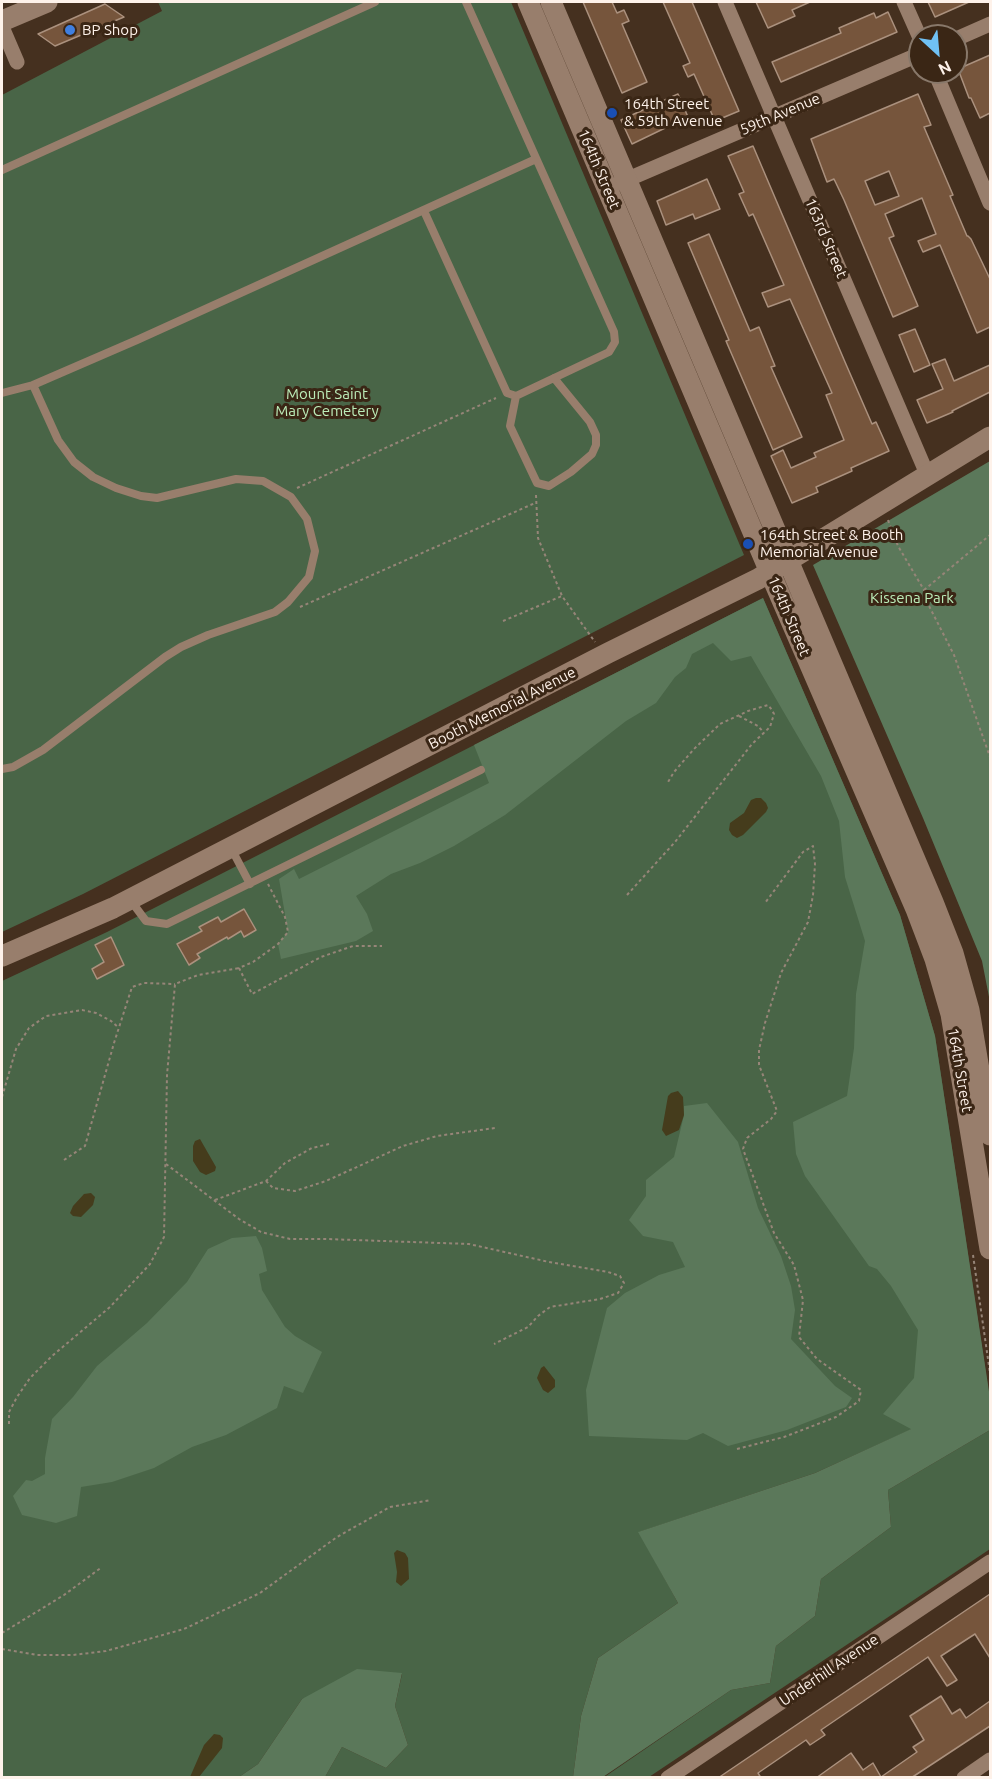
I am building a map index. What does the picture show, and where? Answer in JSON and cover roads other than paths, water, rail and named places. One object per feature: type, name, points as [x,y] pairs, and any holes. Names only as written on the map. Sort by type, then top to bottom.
[{"type":"street","points":[[2,21],[47,2]]},
{"type":"street","name":"164th Street","points":[[528,2],[616,184],[789,561],[933,902],[952,953],[969,1010],[990,1135]]},
{"type":"street","name":"164th Street","points":[[551,2],[616,184],[770,572],[916,909],[935,959],[951,1014],[982,1252]]},
{"type":"street","name":"163rd Street","points":[[725,2],[927,474]]},
{"type":"street","points":[[904,2],[914,24]]},
{"type":"street","points":[[968,34],[990,24]]},
{"type":"street","points":[[2,27],[17,62]]},
{"type":"street","name":"59th Avenue","points":[[616,184],[908,59]]},
{"type":"street","points":[[939,84],[990,203]]},
{"type":"street","name":"Booth Memorial Avenue","points":[[2,956],[130,899],[770,572],[990,437]]},
{"type":"street","name":"Underhill Avenue","points":[[668,1778],[990,1562]]},
{"type":"street","points":[[964,1778],[990,1760]]},
{"type":"lane","points":[[2,170],[375,2]]},
{"type":"lane","points":[[424,211],[507,393],[516,396],[609,352],[615,342],[614,332],[465,2]]},
{"type":"lane","points":[[2,393],[33,385],[536,159]]},
{"type":"lane","points":[[516,396],[510,426],[537,483],[549,486],[571,472],[592,454],[596,444],[596,435],[590,422],[554,378]]},
{"type":"lane","points":[[2,769],[13,767],[43,750],[165,657],[182,647],[208,635],[275,612],[288,602],[309,577],[315,551],[307,519],[291,497],[263,481],[236,479],[157,498],[141,496],[116,488],[93,477],[74,462],[57,440],[33,385]]},
{"type":"lane","points":[[130,899],[146,921],[167,924],[481,770]]},
{"type":"lane","points":[[231,847],[250,884]]},
{"type":"place","name":"BP Shop","points":[[70,30]]},
{"type":"place","name":"164th Street & 59th Avenue","points":[[612,113]]},
{"type":"place","name":"164th Street & Booth Memorial Avenue","points":[[748,544]]},
{"type":"park label","name":"Mount Saint Mary Cemetery","points":[[327,402]]},
{"type":"park label","name":"Kissena Park","points":[[912,598]]}]
